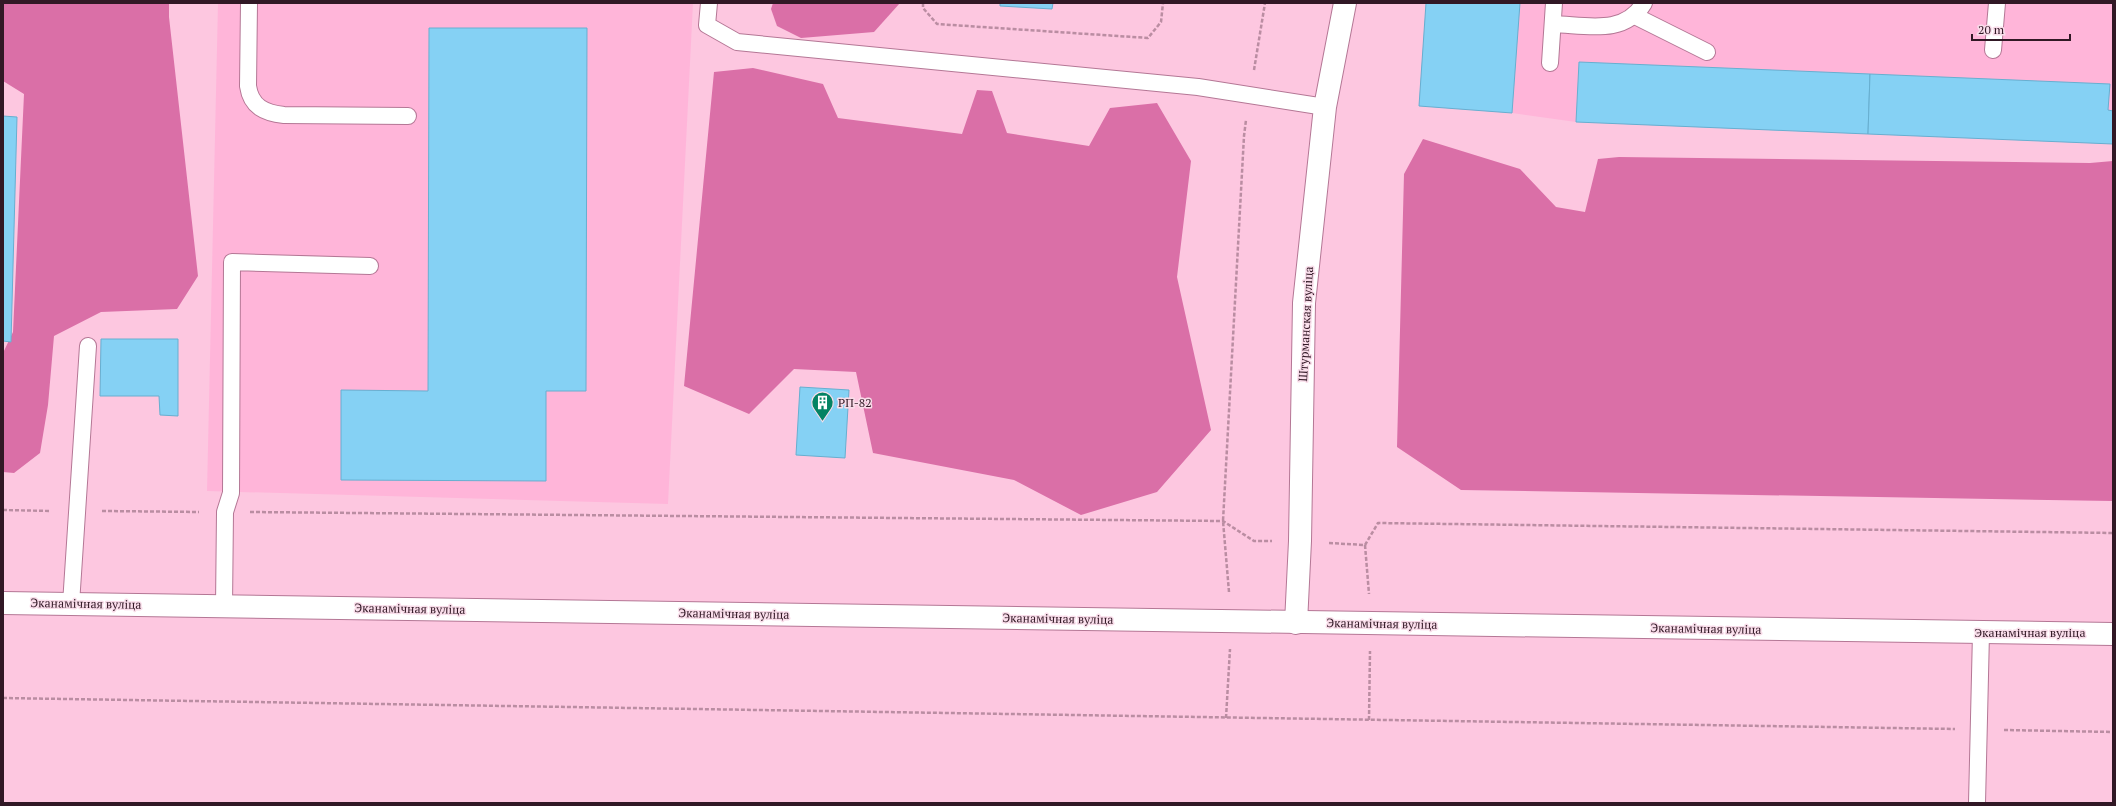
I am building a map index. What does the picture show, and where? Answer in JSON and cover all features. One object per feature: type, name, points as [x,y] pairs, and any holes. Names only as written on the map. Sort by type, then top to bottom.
[{"type":"street","name":"Штурманская вуліца","points":[[1296,623],[1300,541],[1304,303],[1325,107],[1345,3]]},
{"type":"street","name":"Эканамічная вуліца","points":[[3,603],[2113,634]]},
{"type":"lane","points":[[249,3],[248,86],[250,96],[261,109],[270,114],[284,115],[408,116]]},
{"type":"lane","points":[[709,3],[707,25],[737,42],[1190,86],[1250,94],[1325,107]]},
{"type":"lane","points":[[1550,62],[1554,3]]},
{"type":"lane","points":[[1553,24],[1608,26],[1623,23],[1635,16],[1644,3]]},
{"type":"lane","points":[[1993,50],[1997,3]]},
{"type":"lane","points":[[1635,16],[1707,52]]},
{"type":"lane","points":[[224,606],[225,512],[231,493],[232,262],[370,266]]},
{"type":"lane","points":[[71,604],[88,346]]},
{"type":"lane","points":[[1978,803],[1981,633]]},
{"type":"path","points":[[923,3],[923,8],[937,24],[1148,38],[1161,22],[1163,3]]},
{"type":"path","points":[[1226,718],[1231,622],[1223,521],[1244,136],[1265,3]]},
{"type":"path","points":[[3,510],[58,511]]},
{"type":"path","points":[[98,511],[1223,521],[1254,541],[1300,541],[1365,546],[1378,523],[2113,533]]},
{"type":"path","points":[[3,698],[2113,732]]},
{"type":"shaded area","points":[[3,3],[169,3],[169,17],[198,276],[177,309],[101,312],[54,336],[48,405],[40,453],[14,473],[3,472],[3,353],[13,332],[24,94],[3,81]]},
{"type":"shaded area","points":[[218,3],[693,3],[668,504],[207,491]]},
{"type":"shaded area","points":[[773,3],[900,3],[874,32],[801,38],[777,26],[771,9]]},
{"type":"shaded area","points":[[1426,3],[2113,3],[2113,144],[1576,122],[1512,113],[1419,106]]},
{"type":"shaded area","points":[[753,68],[823,84],[838,118],[962,134],[977,90],[992,91],[1007,133],[1089,146],[1110,108],[1157,103],[1191,161],[1177,277],[1211,430],[1157,492],[1081,515],[1014,480],[873,453],[856,372],[794,369],[749,414],[684,386],[714,72]]},
{"type":"shaded area","points":[[1423,139],[1520,169],[1556,207],[1585,212],[1598,159],[1619,157],[2090,163],[2113,161],[2113,501],[1461,490],[1397,447],[1404,174]]},
{"type":"building","points":[[1000,3],[1053,3],[1052,9],[1000,6]]},
{"type":"building","points":[[1426,3],[1520,3],[1512,113],[1419,106]]},
{"type":"building","points":[[429,28],[587,28],[586,391],[546,391],[546,481],[341,480],[341,390],[428,391]]},
{"type":"building","points":[[1579,62],[1870,74],[1868,134],[1576,122]]},
{"type":"building","points":[[1870,74],[2110,84],[2108,110],[2113,111],[2113,144],[1868,134]]},
{"type":"building","points":[[3,116],[17,117],[11,342],[3,341]]},
{"type":"building","points":[[101,339],[178,339],[178,416],[160,415],[159,396],[100,396]]},
{"type":"building","name":"РП-82","points":[[800,387],[849,390],[845,458],[796,455]]},
{"type":"place","name":"РП-82","points":[[822,422]]}]
